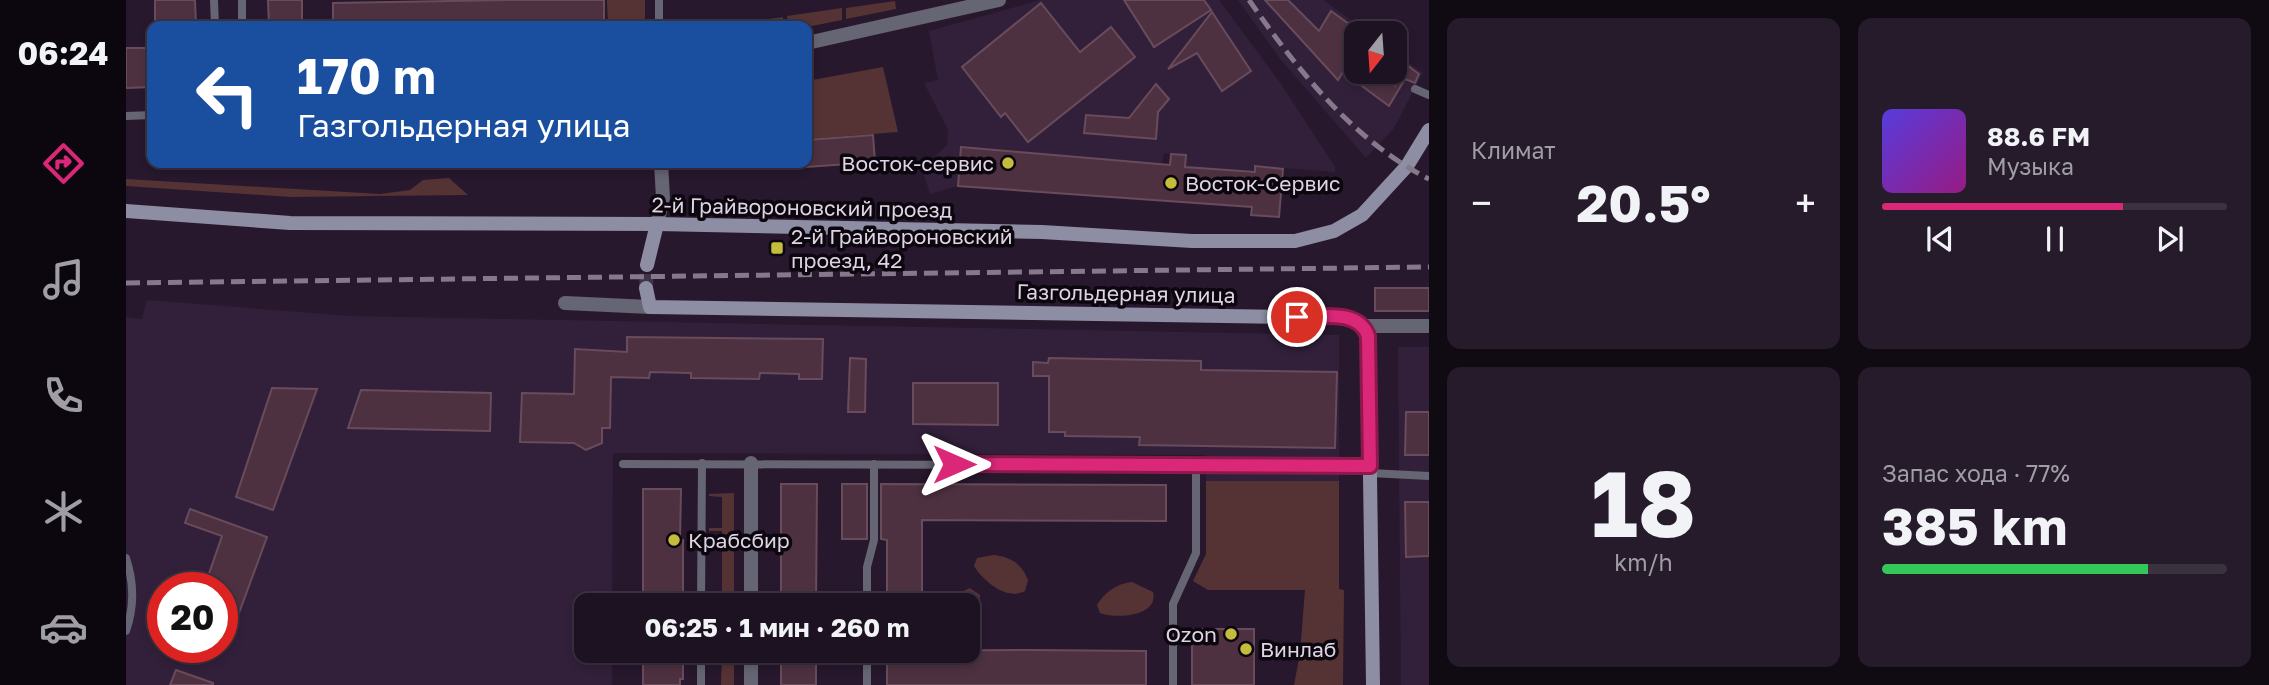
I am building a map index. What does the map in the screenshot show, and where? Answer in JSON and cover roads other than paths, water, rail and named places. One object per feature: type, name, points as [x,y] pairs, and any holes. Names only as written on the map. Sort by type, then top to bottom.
[{"type":"main road","name":"2-й Грайвороновский проезд","points":[[126,211],[290,223],[657,224],[1042,232],[1192,241],[1295,241],[1334,230],[1362,215],[1407,166],[1429,130]]},
{"type":"main road","points":[[647,265],[657,224]]},
{"type":"main road","points":[[646,288],[650,307]]},
{"type":"main road","name":"Газгольдерная улица","points":[[650,307],[1351,318],[1364,326]]},
{"type":"main road","points":[[1364,326],[1368,336],[1373,685]]},
{"type":"street","points":[[812,42],[999,0]]},
{"type":"street","points":[[657,224],[663,198],[662,168]]},
{"type":"street","name":"Газгольдерная улица","points":[[565,303],[650,307]]},
{"type":"street","points":[[1364,326],[1429,326]]},
{"type":"street","points":[[751,463],[751,593]]},
{"type":"street","points":[[751,663],[751,685]]},
{"type":"lane","points":[[214,0],[215,21]]},
{"type":"lane","points":[[242,0],[242,21]]},
{"type":"lane","points":[[659,0],[659,21]]},
{"type":"lane","points":[[1415,89],[1429,95]]},
{"type":"lane","points":[[126,116],[147,114]]},
{"type":"lane","points":[[701,593],[702,463]]},
{"type":"lane","points":[[623,464],[1196,466],[1370,469],[1429,476]]},
{"type":"lane","points":[[867,593],[867,567],[874,540],[874,464]]},
{"type":"lane","points":[[1173,685],[1173,604],[1196,552],[1196,466]]},
{"type":"lane","points":[[126,558],[131,573],[132,614],[126,631]]},
{"type":"lane","points":[[701,663],[701,685]]},
{"type":"lane","points":[[867,663],[867,685]]},
{"type":"tunnel","points":[[646,288],[647,265]]},
{"type":"railway","points":[[1249,0],[1287,52],[1328,101],[1375,144],[1429,179]]},
{"type":"railway","points":[[126,283],[1429,267]]},
{"type":"place","name":"Восток-сервис","points":[[1008,163]]},
{"type":"place","name":"Восток-Сервис","points":[[1171,183]]},
{"type":"place","name":"2-й Грайвороновский проезд, 42","points":[[777,248]]},
{"type":"place","name":"Крабсбир","points":[[674,540]]},
{"type":"place","name":"Ozon","points":[[1231,634]]},
{"type":"place","name":"Винлаб","points":[[1246,649]]}]
